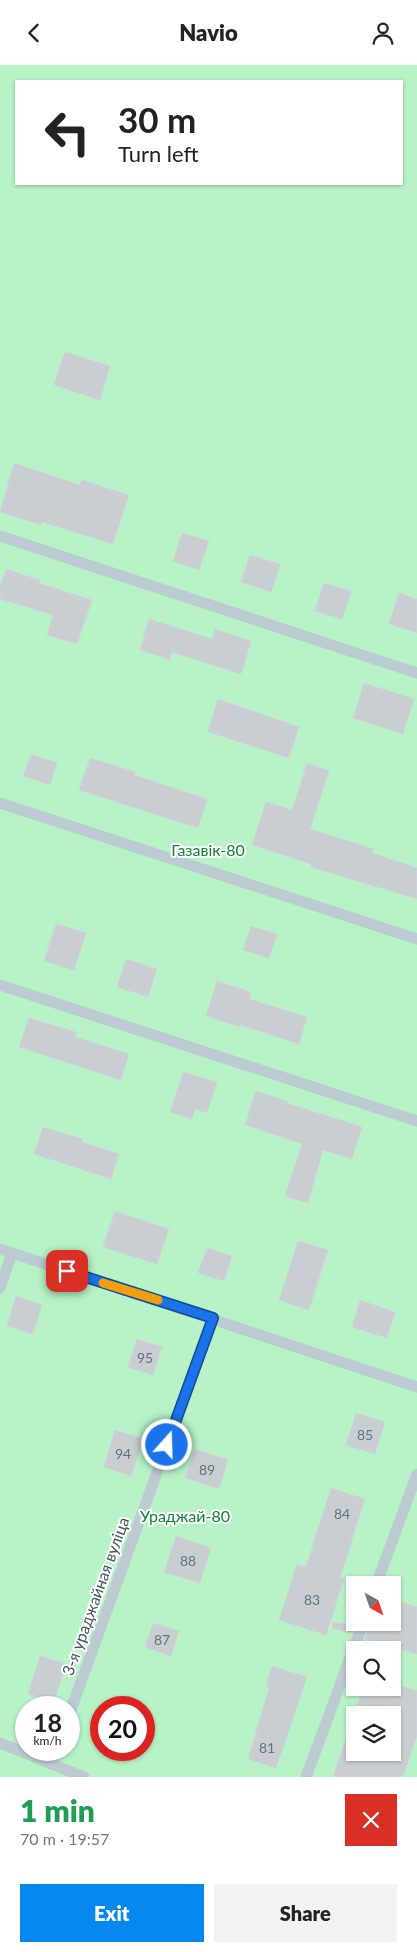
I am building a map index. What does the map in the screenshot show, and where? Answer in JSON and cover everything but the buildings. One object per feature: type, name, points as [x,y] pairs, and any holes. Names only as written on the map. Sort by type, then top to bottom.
[{"type":"lane","points":[[0,536],[417,673]]},
{"type":"lane","points":[[0,803],[417,939]]},
{"type":"lane","points":[[0,985],[417,1121]]},
{"type":"lane","points":[[0,1249],[417,1387]]},
{"type":"lane","points":[[0,1288],[12,1253]]},
{"type":"lane","name":"3-я ураджайная вуліца","points":[[76,1696],[213,1318]]},
{"type":"lane","points":[[379,1576],[417,1474]]},
{"type":"lane","points":[[306,1777],[360,1631]]},
{"type":"lane","points":[[0,1743],[84,1777]]},
{"type":"green space","name":"Газавік-80","points":[[0,65],[417,65],[417,1777],[0,1777]]},
{"type":"slow traffic","points":[[103,1283],[158,1300]]},
{"type":"route","points":[[67,1271],[213,1318],[167,1445]]},
{"type":"park label","name":"Ураджай-80","points":[[185,1515]]}]
